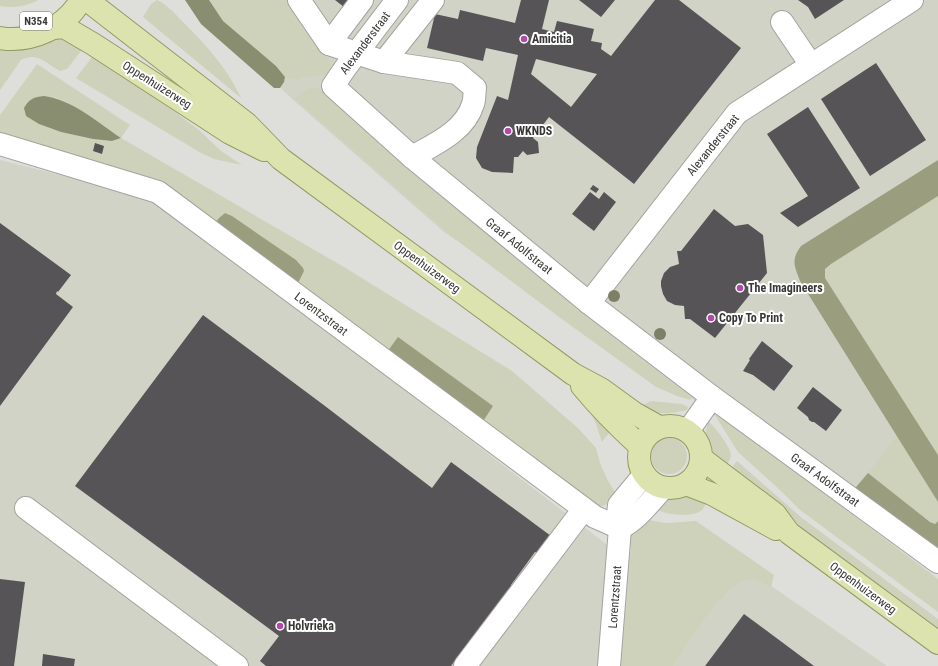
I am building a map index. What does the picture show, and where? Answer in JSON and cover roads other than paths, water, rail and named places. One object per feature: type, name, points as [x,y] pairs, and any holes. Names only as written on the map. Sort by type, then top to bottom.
[{"type":"main road","name":"N354","points":[[0,25],[16,26],[38,21],[52,12],[65,0]]},
{"type":"main road","name":"N354","points":[[0,38],[19,39],[31,37],[53,28],[63,22],[71,14],[81,0]]},
{"type":"main road","name":"Oppenhuizerweg","points":[[87,0],[247,124],[281,159]]},
{"type":"main road","name":"Oppenhuizerweg","points":[[108,0],[153,37],[168,63]]},
{"type":"main road","name":"Oppenhuizerweg","points":[[53,28],[64,27],[93,44],[230,133],[281,159],[573,374],[601,389],[634,413],[659,427]]},
{"type":"main road","name":"Oppenhuizerweg","points":[[573,374],[592,399],[640,446]]},
{"type":"main road","points":[[659,427],[679,427],[688,431],[698,443],[701,458],[699,468],[694,477],[686,484],[675,488],[663,488],[652,483],[644,475],[639,466],[638,456],[640,446],[645,438],[651,431],[659,427]]},
{"type":"main road","name":"Oppenhuizerweg","points":[[701,458],[775,514],[789,532],[938,643]]},
{"type":"main road","name":"Oppenhuizerweg","points":[[686,484],[712,494],[775,529],[789,532]]},
{"type":"street","points":[[299,0],[329,44],[384,62],[457,73],[475,88],[473,104],[464,121],[445,138],[412,157]]},
{"type":"street","points":[[329,44],[362,0]]},
{"type":"street","name":"Alexanderstraat","points":[[333,86],[356,53],[397,0]]},
{"type":"street","points":[[384,62],[433,0]]},
{"type":"street","name":"Alexanderstraat","points":[[589,302],[737,113],[912,0]]},
{"type":"street","points":[[782,22],[811,65]]},
{"type":"street","name":"Graaf Adolfstraat","points":[[333,86],[412,157],[589,302],[712,397],[938,562]]},
{"type":"street","name":"Lorentzstraat","points":[[0,144],[158,192],[584,510],[595,517],[620,528]]},
{"type":"street","points":[[688,431],[712,397]]},
{"type":"street","name":"Lorentzstraat","points":[[609,666],[620,528],[618,515],[619,505],[644,475]]},
{"type":"street","points":[[620,528],[630,523],[637,517],[663,488]]},
{"type":"street","points":[[26,508],[237,666]]},
{"type":"street","points":[[465,666],[584,510]]},
{"type":"place","name":"Amicitia","points":[[524,39]]},
{"type":"place","name":"WKNDS","points":[[508,131]]},
{"type":"place","name":"The Imagineers","points":[[740,288]]},
{"type":"place","name":"Copy To Print","points":[[711,318]]},
{"type":"place","name":"Holvrieka","points":[[280,626]]}]
